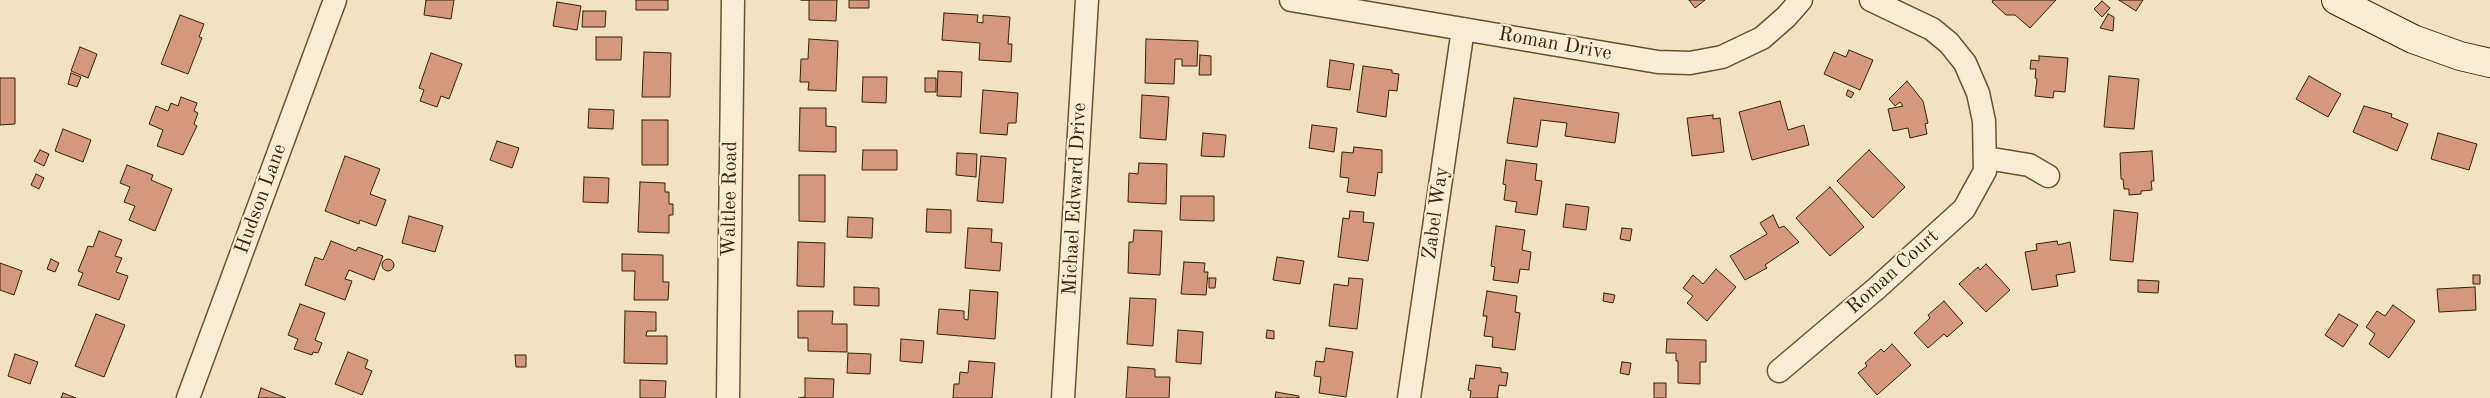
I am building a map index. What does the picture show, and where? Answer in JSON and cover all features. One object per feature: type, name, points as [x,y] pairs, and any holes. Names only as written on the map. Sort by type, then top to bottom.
[{"type":"street","name":"Hudson Lane","points":[[188,398],[334,0]]},
{"type":"street","name":"Waltlee Road","points":[[728,398],[733,0]]},
{"type":"street","name":"Michael Edward Drive","points":[[1063,398],[1087,0]]},
{"type":"street","name":"Roman Drive","points":[[1291,0],[1658,62],[1690,63],[1722,57],[1762,38],[1786,17],[1801,0]]},
{"type":"street","name":"Roman Court","points":[[1779,371],[1877,288],[1964,209],[1985,172],[1984,122],[1978,93],[1964,63],[1950,43],[1932,29],[1871,0]]},
{"type":"street","points":[[2336,0],[2413,39],[2460,56],[2490,63]]},
{"type":"street","name":"Zabel Way","points":[[1409,398],[1463,29]]},
{"type":"street","points":[[1986,158],[2028,165],[2048,176]]},
{"type":"building","points":[[426,0],[454,0],[451,19],[424,15]]},
{"type":"building","points":[[636,0],[668,0],[668,10],[636,10]]},
{"type":"building","points":[[809,0],[837,0],[836,21],[809,20]]},
{"type":"building","points":[[849,0],[869,0],[869,8],[849,8]]},
{"type":"building","points":[[1689,0],[1705,0],[1695,8]]},
{"type":"building","points":[[1993,0],[2056,0],[2030,28],[2015,15],[2006,15],[1992,2]]},
{"type":"building","points":[[2119,0],[2143,0],[2136,11]]},
{"type":"building","points":[[2102,1],[2110,8],[2102,17],[2094,9]]},
{"type":"building","points":[[557,2],[581,6],[577,30],[553,26]]},
{"type":"building","points":[[583,11],[606,11],[605,27],[582,27]]},
{"type":"building","points":[[944,13],[978,15],[977,22],[983,23],[983,15],[1010,17],[1008,44],[1012,44],[1011,62],[979,60],[980,43],[942,40]]},
{"type":"building","points":[[2108,14],[2114,17],[2113,31],[2100,28]]},
{"type":"building","points":[[180,15],[204,24],[199,37],[202,38],[188,74],[161,64]]},
{"type":"building","points":[[596,37],[622,37],[621,60],[596,60]]},
{"type":"building","points":[[809,39],[838,41],[836,91],[808,90],[809,82],[800,82],[801,59],[808,59]]},
{"type":"building","points":[[1146,39],[1198,41],[1197,66],[1182,66],[1182,59],[1175,59],[1174,84],[1145,83]]},
{"type":"building","points":[[80,47],[97,54],[88,78],[71,71]]},
{"type":"building","points":[[1849,50],[1873,60],[1860,90],[1824,74],[1834,52],[1846,57]]},
{"type":"building","points":[[644,52],[671,53],[670,97],[642,97]]},
{"type":"building","points":[[431,53],[462,64],[449,99],[441,96],[437,107],[420,101],[424,90],[419,88]]},
{"type":"building","points":[[1200,55],[1211,56],[1211,75],[1199,75]]},
{"type":"building","points":[[2039,56],[2068,58],[2065,92],[2054,91],[2053,98],[2035,96],[2036,69],[2030,69],[2031,60],[2039,61]]},
{"type":"building","points":[[1330,60],[1354,64],[1350,90],[1327,87]]},
{"type":"building","points":[[1363,66],[1392,70],[1392,73],[1399,74],[1397,91],[1389,90],[1386,117],[1357,112]]},
{"type":"building","points":[[938,71],[962,72],[961,97],[937,96]]},
{"type":"building","points":[[71,73],[81,77],[77,87],[68,84]]},
{"type":"building","points":[[2109,76],[2139,79],[2134,129],[2104,127]]},
{"type":"building","points":[[2309,76],[2341,94],[2328,117],[2296,99]]},
{"type":"building","points":[[863,77],[887,77],[886,103],[862,102]]},
{"type":"building","points":[[0,78],[15,78],[15,124],[0,125]]},
{"type":"building","points":[[925,78],[936,78],[936,92],[925,92]]},
{"type":"building","points":[[1907,81],[1923,101],[1928,123],[1925,124],[1927,134],[1910,138],[1908,128],[1893,131],[1888,109],[1903,106],[1900,102],[1895,106],[1889,99]]},
{"type":"building","points":[[983,90],[1018,93],[1016,123],[1008,123],[1007,135],[980,133]]},
{"type":"building","points":[[1848,90],[1854,93],[1851,98],[1846,95]]},
{"type":"building","points":[[1142,95],[1169,97],[1166,140],[1140,138]]},
{"type":"building","points":[[181,97],[197,103],[194,111],[198,113],[194,124],[197,126],[183,155],[157,146],[163,130],[149,124],[156,106],[168,111],[171,103],[178,106]]},
{"type":"building","points":[[1514,98],[1619,113],[1615,143],[1565,136],[1567,123],[1541,120],[1537,147],[1507,143]]},
{"type":"building","points":[[1780,101],[1788,130],[1804,125],[1809,145],[1752,160],[1739,112]]},
{"type":"building","points":[[2364,106],[2392,114],[2391,117],[2408,124],[2397,151],[2353,132]]},
{"type":"building","points":[[800,108],[826,108],[826,126],[836,127],[836,152],[799,151]]},
{"type":"building","points":[[589,109],[614,110],[613,129],[588,128]]},
{"type":"building","points":[[1713,115],[1713,119],[1720,118],[1724,152],[1692,156],[1687,118]]},
{"type":"building","points":[[642,120],[668,120],[668,165],[642,165]]},
{"type":"building","points":[[1312,125],[1337,128],[1334,152],[1309,148]]},
{"type":"building","points":[[63,129],[91,140],[83,162],[55,151]]},
{"type":"building","points":[[1203,133],[1226,135],[1224,157],[1201,156]]},
{"type":"building","points":[[2438,133],[2477,144],[2469,170],[2431,159]]},
{"type":"building","points":[[497,141],[519,148],[512,168],[490,160]]},
{"type":"building","points":[[1354,147],[1382,150],[1382,173],[1378,172],[1375,196],[1347,192],[1349,178],[1340,177],[1342,152],[1353,153]]},
{"type":"building","points":[[40,150],[49,154],[44,166],[34,161]]},
{"type":"building","points":[[863,150],[897,150],[897,170],[862,170]]},
{"type":"building","points":[[1869,150],[1905,187],[1873,218],[1837,181]]},
{"type":"building","points":[[2152,151],[2154,181],[2151,181],[2152,190],[2141,191],[2141,194],[2129,195],[2129,189],[2124,189],[2123,179],[2121,179],[2120,153]]},
{"type":"building","points":[[957,153],[977,154],[976,177],[956,175]]},
{"type":"building","points":[[345,156],[380,169],[370,194],[386,200],[376,226],[360,220],[359,224],[325,211]]},
{"type":"building","points":[[981,156],[1006,158],[1003,203],[977,201]]},
{"type":"building","points":[[1506,160],[1537,164],[1535,180],[1542,181],[1537,215],[1515,212],[1517,202],[1504,200],[1506,185],[1503,184]]},
{"type":"building","points":[[1139,163],[1167,164],[1166,204],[1128,202],[1129,173],[1138,174]]},
{"type":"building","points":[[127,165],[153,175],[151,180],[172,189],[155,231],[129,220],[135,206],[124,202],[130,187],[120,183]]},
{"type":"building","points":[[36,174],[44,178],[39,189],[31,185]]},
{"type":"building","points":[[799,175],[825,175],[825,222],[799,221]]},
{"type":"building","points":[[584,177],[609,178],[608,203],[583,202]]},
{"type":"building","points":[[640,182],[665,183],[665,192],[669,192],[669,204],[673,204],[673,215],[669,215],[669,233],[638,232]]},
{"type":"building","points":[[1830,187],[1864,227],[1830,256],[1796,218]]},
{"type":"building","points":[[1181,196],[1214,196],[1214,221],[1180,220]]},
{"type":"building","points":[[1566,204],[1589,207],[1586,230],[1563,227]]},
{"type":"building","points":[[927,209],[951,210],[951,233],[926,232]]},
{"type":"building","points":[[2114,210],[2138,213],[2133,262],[2110,260]]},
{"type":"building","points":[[1350,211],[1364,212],[1363,222],[1374,223],[1368,261],[1338,257],[1343,218],[1349,219]]},
{"type":"building","points":[[1773,215],[1779,228],[1784,226],[1799,242],[1765,265],[1767,268],[1745,280],[1730,256],[1767,234],[1760,223]]},
{"type":"building","points":[[409,216],[443,226],[435,252],[402,243]]},
{"type":"building","points":[[848,217],[873,218],[872,238],[847,237]]},
{"type":"building","points":[[1496,226],[1525,230],[1522,250],[1531,252],[1529,270],[1520,269],[1518,283],[1493,280],[1495,267],[1491,266]]},
{"type":"building","points":[[968,228],[992,229],[991,242],[1002,243],[1000,271],[965,268]]},
{"type":"building","points":[[1622,228],[1632,229],[1630,241],[1620,239]]},
{"type":"building","points":[[1134,230],[1162,231],[1160,275],[1128,273],[1129,242],[1133,242]]},
{"type":"building","points":[[99,231],[122,240],[115,256],[122,258],[116,272],[128,276],[119,300],[78,285],[83,273],[78,271],[88,246],[93,247]]},
{"type":"building","points":[[331,241],[356,251],[358,247],[383,256],[374,280],[349,270],[345,279],[352,281],[345,300],[305,285],[315,257],[323,260]]},
{"type":"building","points":[[2057,241],[2058,245],[2070,242],[2075,272],[2056,275],[2058,286],[2032,290],[2025,252],[2037,250],[2036,244]]},
{"type":"building","points":[[798,242],[825,243],[824,287],[797,286]]},
{"type":"building","points":[[622,254],[663,255],[663,282],[669,282],[668,300],[634,300],[635,271],[622,271]]},
{"type":"building","points":[[1277,257],[1304,261],[1300,284],[1273,280]]},
{"type":"building","points":[[51,259],[59,263],[55,272],[47,269]]},
{"type":"building","points":[[386,259],[390,259],[394,265],[390,271],[386,271],[382,267],[382,263]]},
{"type":"building","points":[[1184,262],[1205,263],[1204,272],[1208,272],[1206,295],[1181,294]]},
{"type":"building","points":[[0,263],[22,271],[14,295],[0,290]]},
{"type":"building","points":[[1986,264],[2010,290],[1986,312],[1959,284],[1978,267],[1980,270]]},
{"type":"building","points":[[1716,269],[1736,287],[1707,321],[1687,303],[1693,296],[1683,288],[1693,275],[1703,284]]},
{"type":"building","points":[[2473,275],[2480,275],[2480,284],[2473,284]]},
{"type":"building","points":[[1209,278],[1216,278],[1215,288],[1209,288]]},
{"type":"building","points":[[1349,278],[1363,279],[1357,329],[1329,326],[1334,284],[1348,286]]},
{"type":"building","points":[[2138,280],[2159,281],[2158,293],[2138,292]]},
{"type":"building","points":[[854,287],[879,288],[879,306],[854,305]]},
{"type":"building","points":[[2475,287],[2476,310],[2439,312],[2437,289]]},
{"type":"building","points":[[970,290],[998,292],[995,339],[937,334],[939,309],[964,311],[964,319],[968,320]]},
{"type":"building","points":[[1487,291],[1517,296],[1515,312],[1520,313],[1515,350],[1492,347],[1493,337],[1484,336],[1487,316],[1483,316]]},
{"type":"building","points":[[1604,293],[1615,295],[1613,303],[1603,301]]},
{"type":"building","points":[[1130,298],[1156,299],[1153,346],[1127,344]]},
{"type":"building","points":[[1944,301],[1963,323],[1947,337],[1944,334],[1928,348],[1914,333],[1930,318],[1928,315]]},
{"type":"building","points":[[300,304],[325,313],[315,340],[322,343],[318,353],[313,352],[312,355],[294,349],[298,339],[288,335]]},
{"type":"building","points":[[2393,305],[2415,321],[2389,358],[2369,344],[2375,334],[2366,327],[2377,311],[2385,316]]},
{"type":"building","points":[[625,311],[656,312],[656,331],[647,331],[646,336],[667,336],[667,364],[624,363]]},
{"type":"building","points":[[798,311],[833,311],[832,324],[847,324],[847,352],[808,351],[808,338],[798,338]]},
{"type":"building","points":[[96,314],[125,325],[104,377],[75,366]]},
{"type":"building","points":[[2339,314],[2358,325],[2343,347],[2325,335]]},
{"type":"building","points":[[1178,330],[1203,332],[1201,364],[1176,362]]},
{"type":"building","points":[[1267,330],[1274,331],[1274,339],[1266,338]]},
{"type":"building","points":[[901,339],[924,341],[922,363],[900,361]]},
{"type":"building","points":[[1667,339],[1706,340],[1706,362],[1700,362],[1700,384],[1678,383],[1676,353],[1666,353]]},
{"type":"building","points":[[1892,344],[1911,365],[1877,395],[1858,373],[1867,366],[1865,363],[1881,349],[1884,352]]},
{"type":"building","points":[[1326,348],[1353,352],[1346,397],[1319,393],[1321,377],[1314,376],[1316,361],[1324,362]]},
{"type":"building","points":[[348,352],[368,360],[365,368],[372,371],[362,395],[335,384]]},
{"type":"building","points":[[848,353],[871,354],[870,374],[847,373]]},
{"type":"building","points":[[15,354],[38,362],[30,384],[8,376]]},
{"type":"building","points":[[515,355],[526,355],[526,367],[516,367]]},
{"type":"building","points":[[969,361],[995,363],[992,398],[953,398],[954,384],[959,384],[960,372],[968,373]]},
{"type":"building","points":[[1622,362],[1631,363],[1629,375],[1620,373]]},
{"type":"building","points":[[1476,365],[1501,368],[1501,372],[1508,373],[1506,386],[1499,385],[1497,398],[1470,398],[1471,391],[1468,390],[1470,378],[1474,379]]},
{"type":"building","points":[[1128,367],[1155,369],[1155,377],[1170,377],[1169,398],[1126,398]]},
{"type":"building","points":[[805,378],[834,379],[833,398],[798,398],[805,397]]},
{"type":"building","points":[[640,380],[666,381],[665,398],[640,398]]},
{"type":"building","points":[[1654,383],[1666,383],[1666,398],[1654,398]]},
{"type":"building","points":[[261,388],[286,398],[258,398]]},
{"type":"building","points":[[1276,392],[1299,396],[1299,398],[1275,398]]},
{"type":"building","points":[[63,393],[76,398],[61,398]]}]
